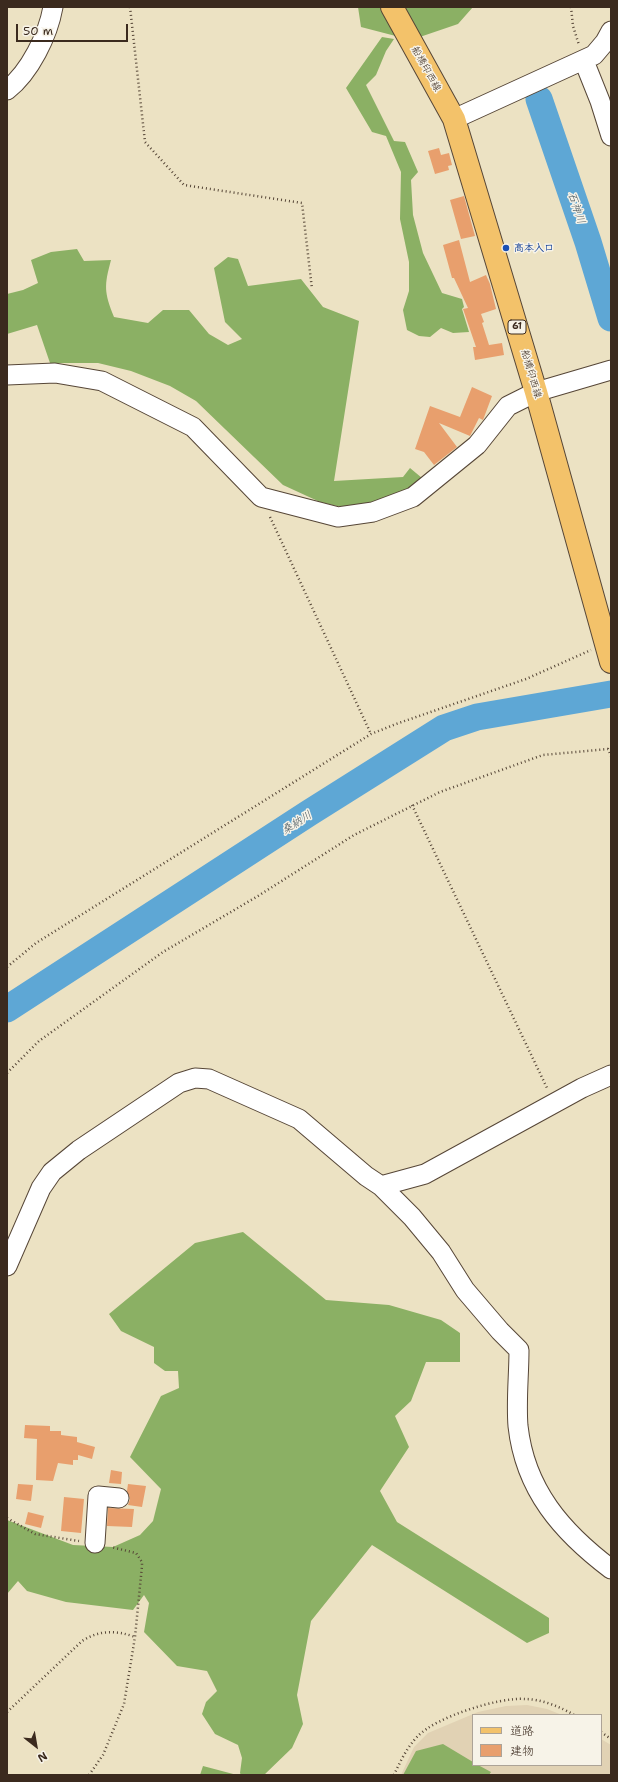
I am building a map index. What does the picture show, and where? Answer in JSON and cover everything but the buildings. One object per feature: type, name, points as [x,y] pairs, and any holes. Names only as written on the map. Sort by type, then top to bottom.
[{"type":"main road","name":"船橋印西線","points":[[392,7],[454,119],[536,392],[609,655]]},
{"type":"street","points":[[7,90],[29,67],[51,17],[53,7]]},
{"type":"street","points":[[454,119],[584,61],[594,55],[606,42],[611,31]]},
{"type":"street","points":[[584,61],[600,101],[611,136]]},
{"type":"street","points":[[7,376],[55,373],[102,381],[193,428],[261,497],[338,517],[373,512],[412,497],[477,445],[508,406],[536,392],[611,370]]},
{"type":"street","points":[[381,1186],[426,1174],[582,1088],[611,1075]]},
{"type":"street","points":[[7,1266],[41,1188],[52,1172],[142,1107],[179,1083],[195,1078],[209,1079],[299,1119],[366,1176],[381,1186],[412,1217],[441,1252],[465,1290],[500,1331],[519,1350],[518,1425],[526,1464],[544,1503],[585,1550],[611,1569]]},
{"type":"street","points":[[95,1543],[98,1496],[119,1498]]},
{"type":"path","points":[[130,7],[145,142],[184,185],[302,203],[312,289]]},
{"type":"path","points":[[571,7],[573,26],[584,61]]},
{"type":"path","points":[[261,497],[371,734]]},
{"type":"path","points":[[7,967],[36,943],[371,734],[526,679],[609,655]]},
{"type":"path","points":[[7,1073],[38,1041],[163,952],[258,896],[354,836],[412,805],[440,792],[543,755],[608,749],[611,756]]},
{"type":"path","points":[[412,805],[554,1104]]},
{"type":"path","points":[[7,1518],[40,1536],[95,1543],[136,1553],[142,1562],[135,1637],[124,1704],[103,1755],[89,1775]]},
{"type":"path","points":[[7,1712],[82,1641],[91,1635],[99,1633],[123,1633],[135,1637]]},
{"type":"path","points":[[394,1775],[410,1746],[419,1735],[436,1723],[468,1710],[500,1701],[525,1698],[540,1701],[572,1714]]},
{"type":"path","points":[[602,1733],[611,1739]]},
{"type":"shaded area","points":[[527,1705],[547,1709],[560,1714],[473,1714],[506,1706]]},
{"type":"shaded area","points":[[472,1715],[472,1766],[602,1766],[602,1740],[611,1745],[611,1775],[401,1775],[414,1747],[428,1733]]},
{"type":"green space","points":[[358,7],[473,7],[458,24],[411,40],[361,27]]},
{"type":"green space","points":[[382,37],[394,39],[386,51],[376,75],[366,85],[394,141],[405,142],[418,172],[411,180],[413,215],[423,253],[442,293],[462,299],[464,307],[462,309],[469,332],[453,333],[441,328],[430,337],[419,336],[407,330],[403,310],[409,291],[409,262],[400,219],[401,172],[386,136],[372,132],[346,88]]},
{"type":"green space","points":[[77,249],[84,261],[111,260],[107,276],[106,289],[108,301],[114,317],[148,323],[163,310],[189,310],[209,334],[228,345],[242,339],[225,322],[214,268],[228,257],[238,259],[248,286],[301,279],[323,307],[359,321],[334,481],[403,477],[410,468],[422,478],[415,486],[382,503],[337,506],[320,502],[283,485],[196,401],[170,386],[131,371],[98,363],[50,363],[37,325],[7,334],[7,294],[23,290],[38,283],[31,260],[51,252]]},
{"type":"green space","points":[[243,1232],[326,1300],[389,1305],[441,1320],[460,1333],[460,1362],[426,1362],[411,1401],[395,1416],[409,1447],[380,1491],[397,1522],[549,1618],[549,1633],[527,1643],[372,1545],[311,1621],[297,1695],[303,1724],[292,1748],[264,1775],[241,1775],[242,1758],[238,1745],[215,1734],[202,1714],[206,1702],[217,1691],[207,1671],[177,1666],[144,1632],[149,1603],[144,1595],[133,1610],[66,1602],[27,1591],[18,1581],[7,1594],[7,1520],[73,1545],[113,1547],[140,1535],[153,1521],[161,1489],[130,1457],[161,1396],[179,1388],[178,1371],[165,1371],[154,1363],[154,1347],[121,1331],[109,1314],[195,1243]]},
{"type":"green space","points":[[443,1744],[472,1761],[472,1766],[480,1766],[491,1772],[489,1775],[403,1775],[416,1751]]},
{"type":"green space","points":[[203,1766],[237,1775],[200,1775]]},
{"type":"waterway","name":"石神川","points":[[539,99],[588,242],[611,318]]},
{"type":"waterway","name":"桑納川","points":[[7,1009],[309,813],[444,728],[477,717],[611,694]]},
{"type":"place","name":"高本入口","points":[[506,248]]}]
